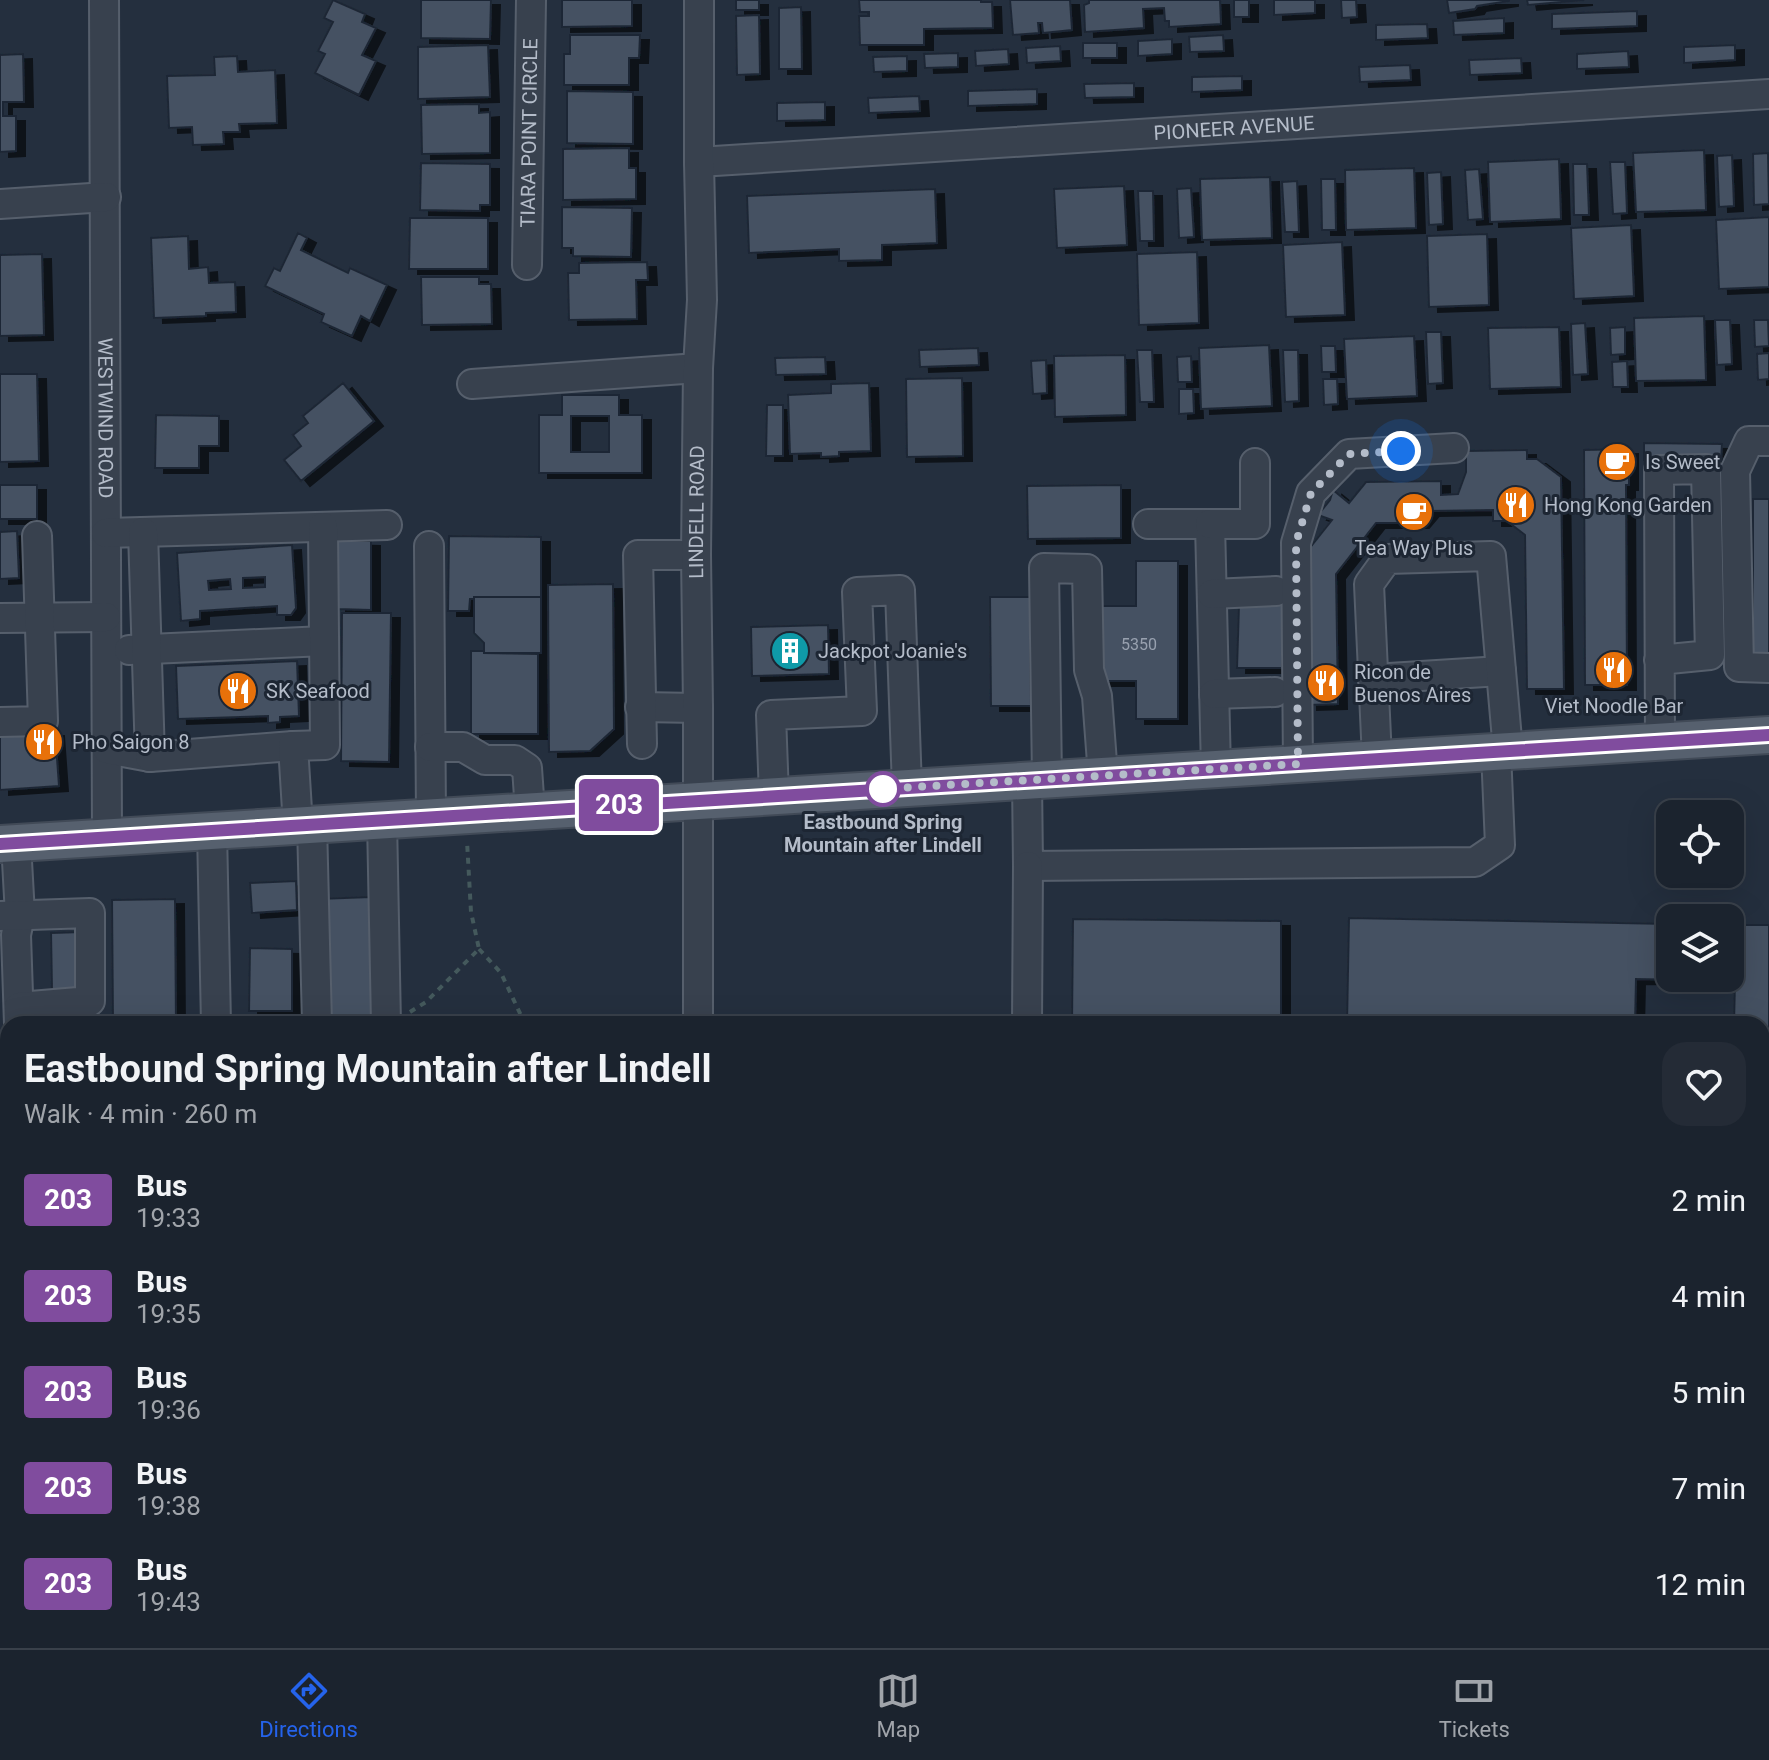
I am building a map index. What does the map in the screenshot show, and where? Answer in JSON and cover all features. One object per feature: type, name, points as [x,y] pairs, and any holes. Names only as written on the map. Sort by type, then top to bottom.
[{"type":"main road","points":[[8,844],[1769,735]]},
{"type":"street","name":"WESTWIND ROAD","points":[[104,0],[107,838]]},
{"type":"street","name":"TIARA POINT CIRCLE","points":[[527,265],[531,0]]},
{"type":"street","name":"LINDELL ROAD","points":[[698,1016],[696,555],[702,300],[699,0]]},
{"type":"street","name":"PIONEER AVENUE","points":[[699,162],[1769,94]]},
{"type":"street","points":[[0,204],[106,197]]},
{"type":"street","points":[[472,384],[698,368]]},
{"type":"street","points":[[1769,441],[1749,441],[1735,471],[1739,667],[1769,668]]},
{"type":"street","points":[[1298,764],[1296,543],[1311,493],[1349,454],[1454,448]]},
{"type":"street","points":[[1148,524],[1255,524],[1255,463]]},
{"type":"street","points":[[1659,660],[1710,655],[1706,469],[1659,470],[1659,660],[1660,742]]},
{"type":"street","points":[[1210,524],[1216,769]]},
{"type":"street","points":[[106,533],[387,525]]},
{"type":"street","points":[[107,749],[150,757],[325,745],[323,527]]},
{"type":"street","points":[[143,532],[150,757]]},
{"type":"street","points":[[0,722],[43,721],[37,536]]},
{"type":"street","points":[[429,546],[430,747],[448,816]]},
{"type":"street","points":[[642,744],[638,555],[696,555]]},
{"type":"street","points":[[1028,866],[1475,862],[1500,845],[1501,671],[1491,556],[1387,559],[1369,584],[1377,759]]},
{"type":"street","points":[[1027,1016],[1028,866],[1037,780],[1044,568],[1087,569],[1089,670],[1097,696],[1103,776]]},
{"type":"street","points":[[862,711],[857,592],[900,590],[907,788]]},
{"type":"street","points":[[1212,594],[1276,591]]},
{"type":"street","points":[[0,618],[106,617]]},
{"type":"street","points":[[106,651],[324,641]]},
{"type":"street","points":[[1373,679],[1501,671]]},
{"type":"street","points":[[1214,694],[1275,692]]},
{"type":"street","points":[[640,707],[698,708]]},
{"type":"street","points":[[774,796],[771,715],[904,711]]},
{"type":"street","points":[[293,746],[305,825],[317,1016]]},
{"type":"street","points":[[430,747],[463,747],[485,760],[523,763],[527,768],[530,811]]},
{"type":"street","points":[[382,820],[397,1016]]},
{"type":"street","points":[[212,831],[216,1016]]},
{"type":"street","points":[[8,844],[10,915],[16,935],[19,1016],[90,1012],[90,913],[10,915]]},
{"type":"path","points":[[448,816],[479,949],[501,973],[521,1016]]},
{"type":"path","points":[[402,1016],[426,1002],[479,949]]},
{"type":"building","points":[[333,0],[365,14],[362,22],[376,28],[362,55],[376,61],[359,95],[315,73],[325,54],[318,51],[333,22],[324,18]]},
{"type":"building","points":[[421,0],[491,0],[490,39],[421,38]]},
{"type":"building","points":[[562,0],[632,0],[632,26],[562,27]]},
{"type":"building","points":[[736,0],[759,0],[759,10],[736,10]]},
{"type":"building","points":[[859,0],[992,2],[993,28],[924,29],[924,45],[860,45],[859,16],[869,16],[869,12],[860,12]]},
{"type":"building","points":[[1010,0],[1070,0],[1072,30],[1043,33],[1042,23],[1038,23],[1039,33],[1013,35]]},
{"type":"building","points":[[1089,0],[1220,0],[1221,24],[1169,27],[1164,8],[1143,9],[1144,28],[1085,32],[1084,5]]},
{"type":"building","points":[[1234,0],[1249,0],[1249,17],[1234,17]]},
{"type":"building","points":[[1274,0],[1315,0],[1315,13],[1274,15]]},
{"type":"building","points":[[1341,0],[1356,0],[1357,17],[1342,18]]},
{"type":"building","points":[[1447,0],[1509,0],[1509,1],[1449,13]]},
{"type":"building","points":[[1527,0],[1584,0],[1528,5]]},
{"type":"building","points":[[801,7],[802,69],[779,69],[779,8]]},
{"type":"building","points":[[1637,11],[1637,26],[1552,29],[1552,14]]},
{"type":"building","points":[[759,15],[760,74],[737,75],[736,16]]},
{"type":"building","points":[[1504,18],[1504,33],[1454,35],[1453,21]]},
{"type":"building","points":[[1427,24],[1428,38],[1376,40],[1376,25]]},
{"type":"building","points":[[570,35],[640,35],[639,58],[629,58],[629,85],[564,85],[564,54],[570,54]]},
{"type":"building","points":[[1223,35],[1224,51],[1190,52],[1189,37]]},
{"type":"building","points":[[1172,39],[1172,54],[1138,56],[1138,41]]},
{"type":"building","points":[[1083,43],[1117,43],[1117,58],[1083,58]]},
{"type":"building","points":[[488,45],[490,97],[418,99],[418,47]]},
{"type":"building","points":[[1735,45],[1735,60],[1684,63],[1684,47]]},
{"type":"building","points":[[1060,46],[1061,61],[1027,63],[1026,48]]},
{"type":"building","points":[[1008,49],[1009,64],[976,66],[975,51]]},
{"type":"building","points":[[1628,51],[1629,67],[1577,69],[1577,54]]},
{"type":"building","points":[[958,53],[958,67],[925,68],[924,54]]},
{"type":"building","points":[[23,54],[24,102],[3,102],[3,116],[16,116],[16,151],[0,152],[0,55]]},
{"type":"building","points":[[237,56],[238,72],[275,70],[277,123],[239,124],[240,132],[223,132],[224,144],[193,145],[192,127],[169,128],[167,76],[215,75],[214,57]]},
{"type":"building","points":[[907,56],[907,71],[874,72],[873,57]]},
{"type":"building","points":[[1521,58],[1522,73],[1470,75],[1469,60]]},
{"type":"building","points":[[1410,65],[1411,80],[1360,82],[1359,67]]},
{"type":"building","points":[[1242,76],[1242,90],[1192,92],[1192,77]]},
{"type":"building","points":[[1134,83],[1134,97],[1085,98],[1084,84]]},
{"type":"building","points":[[1037,89],[1037,104],[968,106],[968,91]]},
{"type":"building","points":[[567,91],[633,92],[633,144],[567,143]]},
{"type":"building","points":[[919,96],[920,111],[869,113],[868,98]]},
{"type":"building","points":[[825,102],[825,120],[777,121],[777,103]]},
{"type":"building","points":[[479,104],[479,113],[490,112],[490,153],[422,154],[421,105]]},
{"type":"building","points":[[629,148],[629,168],[636,168],[636,199],[563,200],[563,149]]},
{"type":"building","points":[[1704,150],[1706,210],[1636,212],[1633,153]]},
{"type":"building","points":[[1768,153],[1769,204],[1754,205],[1753,154]]},
{"type":"building","points":[[1732,155],[1734,206],[1719,207],[1717,156]]},
{"type":"building","points":[[1559,159],[1561,219],[1490,222],[1488,162]]},
{"type":"building","points":[[1610,162],[1625,162],[1627,213],[1613,214]]},
{"type":"building","points":[[421,163],[490,164],[490,205],[480,205],[480,211],[420,210]]},
{"type":"building","points":[[1573,164],[1587,164],[1589,215],[1574,215]]},
{"type":"building","points":[[1414,168],[1416,228],[1346,230],[1345,170]]},
{"type":"building","points":[[1479,169],[1483,219],[1468,220],[1465,170]]},
{"type":"building","points":[[1441,172],[1443,224],[1429,225],[1427,173]]},
{"type":"building","points":[[1270,177],[1272,238],[1202,240],[1200,179]]},
{"type":"building","points":[[1321,179],[1335,179],[1336,230],[1322,230]]},
{"type":"building","points":[[1297,181],[1299,232],[1285,232],[1282,182]]},
{"type":"building","points":[[1124,186],[1127,245],[1057,248],[1054,189]]},
{"type":"building","points":[[1191,188],[1194,237],[1179,238],[1177,189]]},
{"type":"building","points":[[935,189],[937,243],[882,245],[882,260],[839,261],[839,249],[749,253],[747,196]]},
{"type":"building","points":[[1138,191],[1153,191],[1154,241],[1140,241]]},
{"type":"building","points":[[562,207],[632,208],[631,257],[573,256],[573,248],[562,248]]},
{"type":"building","points":[[1769,217],[1769,287],[1719,289],[1716,220]]},
{"type":"building","points":[[410,218],[488,218],[488,269],[409,269]]},
{"type":"building","points":[[1631,225],[1634,296],[1574,299],[1571,228]]},
{"type":"building","points":[[298,233],[307,238],[301,250],[348,273],[350,268],[387,285],[370,321],[361,316],[352,336],[321,322],[324,314],[265,286],[274,268],[280,271]]},
{"type":"building","points":[[1487,234],[1489,305],[1429,307],[1427,236]]},
{"type":"building","points":[[188,236],[189,269],[208,267],[209,283],[235,282],[236,312],[154,318],[151,238]]},
{"type":"building","points":[[1342,242],[1345,315],[1286,317],[1283,245]]},
{"type":"building","points":[[1197,252],[1199,323],[1139,325],[1137,254]]},
{"type":"building","points":[[42,254],[44,335],[0,336],[0,255]]},
{"type":"building","points":[[647,262],[648,280],[636,280],[637,319],[569,320],[568,273],[579,273],[579,263]]},
{"type":"building","points":[[421,277],[479,277],[479,284],[491,284],[492,324],[422,325]]},
{"type":"building","points":[[1704,316],[1706,380],[1636,381],[1634,318]]},
{"type":"building","points":[[1715,320],[1730,320],[1732,364],[1717,365]]},
{"type":"building","points":[[1754,320],[1768,320],[1769,346],[1755,347]]},
{"type":"building","points":[[1585,323],[1588,374],[1573,375],[1571,324]]},
{"type":"building","points":[[1559,327],[1561,387],[1490,389],[1488,328]]},
{"type":"building","points":[[1625,327],[1625,354],[1611,355],[1610,328]]},
{"type":"building","points":[[1426,332],[1441,332],[1443,383],[1428,384]]},
{"type":"building","points":[[1414,336],[1417,396],[1347,399],[1344,339]]},
{"type":"building","points":[[1269,345],[1272,406],[1201,409],[1199,348]]},
{"type":"building","points":[[1321,346],[1335,346],[1336,372],[1322,372]]},
{"type":"building","points":[[978,348],[979,365],[920,367],[919,350]]},
{"type":"building","points":[[1137,350],[1152,350],[1154,402],[1140,402]]},
{"type":"building","points":[[1283,350],[1298,350],[1299,401],[1285,402]]},
{"type":"building","points":[[1769,353],[1769,379],[1758,380],[1757,354]]},
{"type":"building","points":[[1125,355],[1126,415],[1055,417],[1054,356]]},
{"type":"building","points":[[1191,356],[1192,382],[1178,382],[1177,357]]},
{"type":"building","points":[[825,357],[826,374],[776,375],[775,358]]},
{"type":"building","points":[[1046,360],[1047,393],[1033,394],[1031,361]]},
{"type":"building","points":[[1627,361],[1628,387],[1613,387],[1612,362]]},
{"type":"building","points":[[0,374],[37,374],[39,461],[0,462]]},
{"type":"building","points":[[962,378],[963,456],[907,457],[906,379]]},
{"type":"building","points":[[1323,379],[1337,379],[1338,404],[1324,405]]},
{"type":"building","points":[[343,383],[374,421],[301,481],[284,460],[301,446],[293,435],[308,423],[303,416]]},
{"type":"building","points":[[869,383],[871,451],[839,452],[839,456],[821,457],[821,453],[790,454],[788,395],[831,393],[831,384]]},
{"type":"building","points":[[1179,389],[1193,389],[1194,413],[1179,414]]},
{"type":"building","points":[[562,395],[619,395],[619,415],[642,415],[642,473],[539,473],[539,415],[562,415]],"holes":[[[571,416],[609,416],[609,452],[571,452]]]},
{"type":"building","points":[[767,405],[783,405],[783,456],[766,456]]},
{"type":"building","points":[[156,415],[219,416],[219,446],[199,446],[199,468],[155,468]]},
{"type":"building","points":[[1644,443],[1722,444],[1721,461],[1644,460]]},
{"type":"building","points":[[1629,449],[1629,485],[1626,485],[1627,685],[1585,685],[1584,450]]},
{"type":"building","points":[[1527,450],[1527,459],[1537,459],[1561,477],[1564,689],[1527,689],[1525,535],[1507,521],[1493,521],[1493,510],[1430,511],[1420,523],[1376,523],[1336,574],[1338,704],[1308,705],[1305,554],[1332,520],[1318,515],[1330,500],[1333,490],[1349,503],[1366,482],[1441,481],[1441,495],[1458,494],[1466,472],[1466,451]]},
{"type":"building","points":[[0,485],[37,485],[37,519],[0,519]]},
{"type":"building","points":[[1121,485],[1121,538],[1028,539],[1027,486]]},
{"type":"building","points":[[1753,499],[1769,499],[1769,663],[1753,664]]},
{"type":"building","points":[[17,531],[19,578],[0,579],[0,532]]},
{"type":"building","points":[[449,536],[541,537],[541,597],[474,597],[470,599],[469,611],[448,611]]},
{"type":"building","points":[[337,540],[371,541],[371,610],[337,609]]},
{"type":"building","points":[[292,545],[296,608],[291,615],[277,615],[277,606],[200,611],[200,619],[181,621],[177,553]],"holes":[[[265,577],[265,587],[243,588],[243,578]],[[230,579],[231,589],[209,590],[208,581]]]},
{"type":"building","points":[[1136,561],[1178,561],[1178,719],[1136,719],[1136,681],[1099,681],[1099,606],[1136,606]]},
{"type":"building","points":[[613,584],[614,729],[590,751],[549,752],[548,585]]},
{"type":"building","points":[[474,597],[541,597],[541,653],[484,653],[484,643],[474,633]]},
{"type":"building","points":[[990,597],[1030,597],[1031,706],[991,706]]},
{"type":"building","points":[[1239,605],[1283,605],[1282,668],[1237,668]]},
{"type":"building","points":[[342,613],[391,613],[389,762],[341,761]]},
{"type":"building","name":"Jackpot Joanie's","points":[[828,625],[829,674],[752,676],[751,627]]},
{"type":"building","points":[[471,651],[538,654],[538,734],[471,734]]},
{"type":"building","name":"SK Seafood","points":[[297,661],[299,716],[280,717],[280,722],[268,723],[268,716],[178,719],[176,666]]},
{"type":"building","points":[[55,731],[59,786],[0,790],[0,735]]},
{"type":"building","points":[[296,881],[297,910],[252,913],[250,883]]},
{"type":"building","points":[[371,897],[377,1016],[324,1016],[318,899]]},
{"type":"building","points":[[175,899],[176,1016],[113,1016],[112,900]]},
{"type":"building","points":[[1349,918],[1656,924],[1656,979],[1636,979],[1635,1016],[1347,1016]]},
{"type":"building","points":[[1073,919],[1281,921],[1281,1016],[1072,1016]]},
{"type":"building","points":[[1744,925],[1769,925],[1769,1016],[1734,1016],[1735,992],[1744,992]]},
{"type":"building","points":[[82,932],[84,989],[52,990],[51,933]]},
{"type":"building","points":[[250,948],[292,949],[292,1011],[249,1011]]},
{"type":"building","points":[[52,1011],[69,1011],[69,1016],[52,1016]]},
{"type":"bus line","name":"203","points":[[0,844],[1769,735]]},
{"type":"place","name":"Is Sweet","points":[[1617,462]]},
{"type":"place","name":"Hong Kong Garden","points":[[1516,505]]},
{"type":"place","name":"Tea Way Plus","points":[[1414,512]]},
{"type":"place","name":"Jackpot Joanie's","points":[[790,651]]},
{"type":"place","name":"Viet Noodle Bar","points":[[1614,670]]},
{"type":"place","name":"Ricon de Buenos Aires","points":[[1326,683]]},
{"type":"place","name":"SK Seafood","points":[[238,691]]},
{"type":"place","name":"Pho Saigon 8","points":[[44,742]]},
{"type":"place","name":"Eastbound Spring Mountain after Lindell","points":[[883,789]]},
{"type":"route","points":[[883,789],[1298,764],[1296,543],[1311,493],[1349,454],[1401,451]]}]
